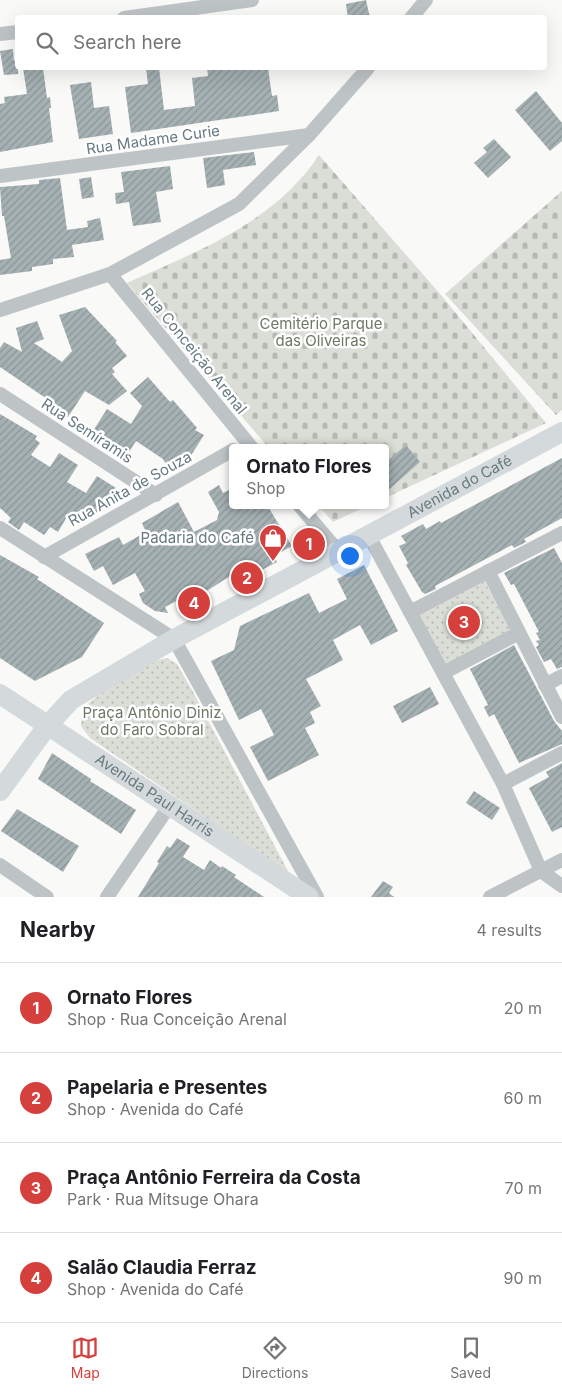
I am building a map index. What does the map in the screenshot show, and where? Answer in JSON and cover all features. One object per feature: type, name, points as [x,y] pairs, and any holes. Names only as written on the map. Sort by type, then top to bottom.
[{"type":"street","points":[[145,15],[252,0]]},
{"type":"street","points":[[414,15],[426,0]]},
{"type":"street","points":[[0,34],[15,32]]},
{"type":"street","points":[[0,310],[110,274],[239,204],[309,135],[366,70]]},
{"type":"street","name":"Rua Madame Curie","points":[[0,176],[309,135]]},
{"type":"street","name":"Rua Conceição Arenal","points":[[110,274],[240,444]]},
{"type":"street","name":"Rua Semíramis","points":[[0,394],[156,495]]},
{"type":"street","name":"Avenida do Café","points":[[0,791],[48,725],[71,700],[174,639],[562,432]]},
{"type":"street","name":"Rua Anita de Souza","points":[[44,557],[229,454]]},
{"type":"street","points":[[302,509],[338,551]]},
{"type":"street","points":[[0,528],[174,639],[317,897]]},
{"type":"street","points":[[410,612],[562,534]]},
{"type":"street","points":[[369,536],[503,784],[541,871],[562,886]]},
{"type":"street","points":[[488,571],[562,717]]},
{"type":"street","points":[[443,673],[519,633]]},
{"type":"street","points":[[545,684],[562,676]]},
{"type":"street","name":"Avenida Paul Harris","points":[[0,694],[309,897]]},
{"type":"street","points":[[503,784],[562,753]]},
{"type":"street","points":[[107,897],[170,805]]},
{"type":"street","points":[[490,897],[562,860]]},
{"type":"street","points":[[0,865],[47,897]]},
{"type":"green space","name":"Cemitério Parque das Oliveiras","points":[[319,155],[441,295],[546,423],[389,496],[389,444],[266,444],[127,283],[207,246],[258,217],[301,178]]},
{"type":"green space","points":[[562,191],[562,410],[556,415],[445,294]]},
{"type":"green space","points":[[322,509],[361,509],[333,522]]},
{"type":"green space","points":[[484,580],[511,630],[444,665],[417,614]]},
{"type":"green space","name":"Praça Antônio Diniz do Faro Sobral","points":[[167,658],[177,664],[192,690],[290,875],[90,738],[81,726],[82,709],[101,693],[144,665]]},
{"type":"building","points":[[366,0],[369,15],[348,15],[346,4]]},
{"type":"building","points":[[13,49],[15,70],[18,70],[18,74],[4,75],[0,51]]},
{"type":"building","points":[[23,70],[43,70],[47,98],[50,97],[51,108],[49,108],[53,142],[0,152],[0,104],[5,103],[4,97],[27,94]]},
{"type":"building","points":[[146,70],[159,70],[164,110],[195,106],[192,78],[208,76],[207,70],[268,70],[272,96],[277,95],[279,111],[131,133],[125,87],[148,84]]},
{"type":"building","points":[[91,82],[94,108],[109,106],[113,134],[79,139],[70,85]]},
{"type":"building","points":[[536,91],[562,123],[562,141],[550,151],[515,110]]},
{"type":"building","points":[[494,139],[511,157],[488,178],[474,163],[487,152],[483,148]]},
{"type":"building","points":[[254,152],[256,165],[223,170],[225,185],[207,188],[203,158]]},
{"type":"building","points":[[170,166],[173,189],[156,192],[161,222],[133,226],[129,202],[116,204],[115,193],[124,192],[121,172]]},
{"type":"building","points":[[91,177],[94,197],[82,199],[79,179]]},
{"type":"building","points":[[60,178],[67,230],[88,227],[87,221],[100,218],[104,240],[72,245],[74,257],[53,259],[53,264],[32,267],[32,271],[0,275],[0,260],[11,258],[4,216],[2,216],[0,187],[39,184],[39,180]]},
{"type":"building","points":[[85,307],[117,341],[115,342],[127,356],[112,368],[115,372],[112,374],[127,391],[109,405],[85,391],[68,417],[51,405],[53,403],[0,367],[0,348],[4,342],[22,352],[16,328],[37,321],[44,339],[34,343],[62,362],[72,351],[59,315]]},
{"type":"building","points":[[148,377],[170,402],[173,400],[197,428],[195,430],[204,435],[190,457],[168,468],[163,459],[136,441],[129,452],[93,431],[107,409],[131,424],[142,406],[130,393]]},
{"type":"building","points":[[0,414],[37,436],[35,439],[40,443],[31,455],[50,467],[59,453],[78,465],[67,482],[86,493],[97,476],[116,488],[100,511],[79,522],[68,515],[58,532],[50,527],[44,535],[24,522],[19,530],[8,522],[11,518],[0,508]]},
{"type":"building","points":[[406,445],[420,462],[389,489],[389,460]]},
{"type":"building","points":[[562,458],[562,518],[524,539],[526,542],[514,548],[512,545],[435,586],[436,589],[425,594],[422,592],[406,565],[408,563],[399,546],[406,543],[401,536],[423,524],[426,529],[440,521],[441,523]]},
{"type":"building","points":[[219,485],[223,493],[229,490],[229,509],[269,509],[292,546],[274,556],[277,562],[258,572],[252,562],[202,594],[205,599],[191,606],[186,596],[165,607],[168,613],[155,611],[143,603],[139,594],[145,591],[135,573],[113,585],[103,566],[94,571],[85,554],[119,537],[123,545],[146,532],[142,523],[178,502],[194,532],[217,520],[219,512],[208,492]]},
{"type":"building","points":[[554,548],[562,563],[562,667],[557,669],[551,659],[544,662],[536,647],[539,645],[536,641],[540,640],[536,633],[539,632],[514,584],[511,585],[504,573]]},
{"type":"building","points":[[0,555],[39,577],[37,579],[104,623],[82,657],[35,681],[0,658]]},
{"type":"building","points":[[364,565],[398,631],[371,645],[360,625],[333,640],[343,660],[306,679],[321,706],[310,712],[315,723],[305,728],[319,755],[268,781],[250,747],[274,735],[261,709],[239,720],[211,661],[234,650],[240,626],[309,593],[319,613],[347,599],[337,579]]},
{"type":"building","points":[[514,645],[554,721],[562,731],[562,744],[519,763],[494,714],[489,717],[484,707],[488,705],[470,669]]},
{"type":"building","points":[[430,687],[439,704],[402,723],[393,706]]},
{"type":"building","points":[[52,753],[91,779],[90,781],[136,810],[121,834],[38,779]]},
{"type":"building","points":[[562,763],[562,827],[552,832],[529,788],[549,777],[546,772]]},
{"type":"building","points":[[474,791],[500,808],[492,820],[466,803]]},
{"type":"building","points":[[17,809],[79,846],[63,872],[1,831]]},
{"type":"building","points":[[177,838],[190,846],[183,857],[204,870],[210,860],[236,875],[234,877],[264,897],[138,897],[167,846],[170,848]]},
{"type":"building","points":[[383,881],[393,887],[389,893],[394,897],[371,897]]},
{"type":"place","name":"Ornato Flores","points":[[309,544]]},
{"type":"place","name":"Padaria do Café","points":[[273,562]]},
{"type":"place","name":"Papelaria e Presentes","points":[[247,578]]},
{"type":"place","name":"Salão Claudia Ferraz","points":[[194,603]]},
{"type":"place","name":"Praça Antônio Ferreira da Costa","points":[[464,622]]}]
